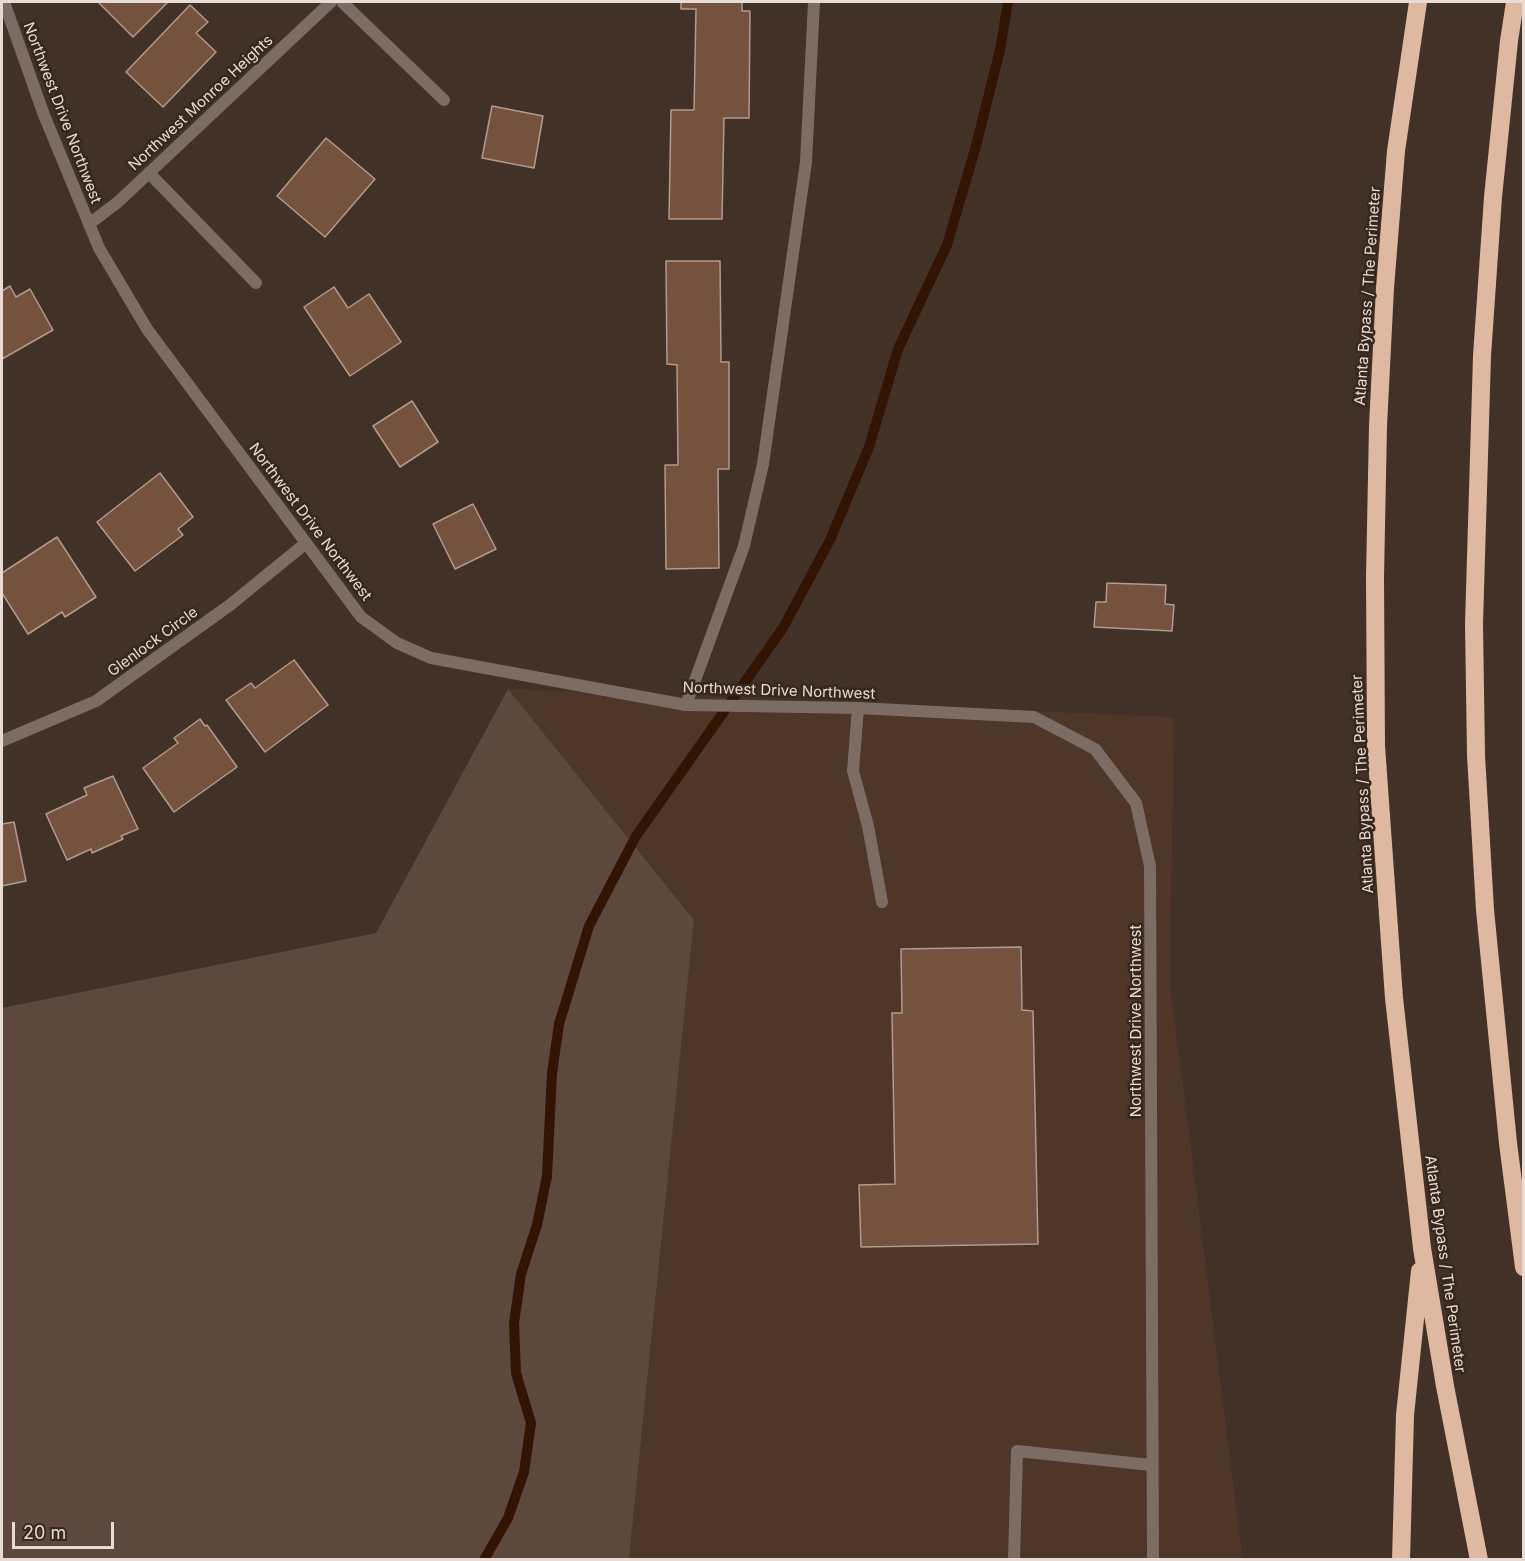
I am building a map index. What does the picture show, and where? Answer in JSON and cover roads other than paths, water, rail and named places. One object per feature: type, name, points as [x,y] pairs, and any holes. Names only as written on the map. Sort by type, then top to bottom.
[{"type":"highway","name":"Atlanta Bypass / The Perimeter","points":[[1418,2],[1396,151],[1385,288],[1378,426],[1375,588],[1376,746],[1394,998],[1422,1248],[1445,1386],[1479,1560]]},
{"type":"highway","points":[[1515,2],[1496,164],[1487,276],[1479,427],[1474,624],[1476,755],[1485,910],[1508,1143],[1524,1267]]},
{"type":"highway","points":[[1508,1143],[1524,1197]]},
{"type":"highway","points":[[1401,1560],[1405,1415],[1422,1248]]},
{"type":"street","name":"Northwest Drive Northwest","points":[[4,2],[44,115],[99,248],[147,329],[362,617],[397,643],[431,658],[686,705],[858,708],[1034,717],[1095,749],[1136,803],[1150,866],[1153,1560]]},
{"type":"street","name":"Northwest Monroe Heights","points":[[89,224],[118,202],[331,2]]},
{"type":"street","points":[[342,2],[444,100]]},
{"type":"street","points":[[686,705],[744,546],[763,464],[806,162],[814,2]]},
{"type":"street","points":[[149,173],[256,283]]},
{"type":"street","name":"Glenlock Circle","points":[[2,741],[96,701],[230,605],[306,543]]},
{"type":"street","points":[[858,708],[854,771],[868,826],[882,902]]},
{"type":"street","points":[[1014,1560],[1017,1451],[1151,1466]]},
{"type":"waterway","points":[[484,1560],[508,1518],[524,1472],[531,1423],[516,1373],[514,1323],[521,1274],[537,1225],[547,1176],[552,1073],[559,1024],[589,926],[636,836],[783,628],[830,540],[869,447],[898,349],[947,245],[976,146],[1000,50],[1008,2]]}]
